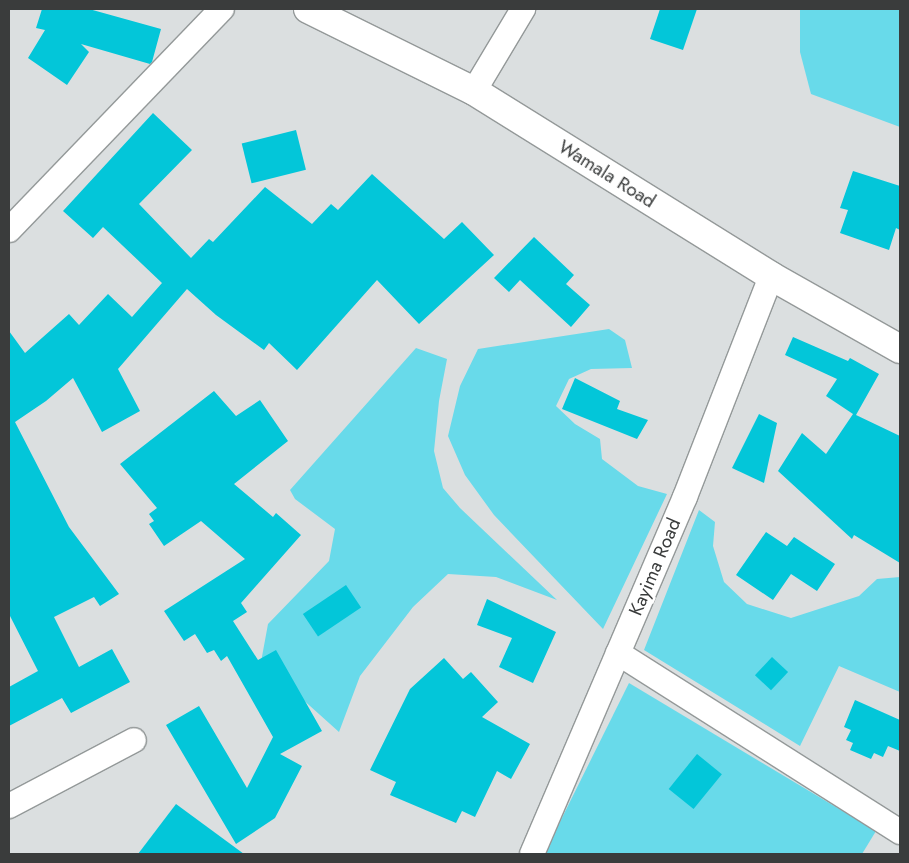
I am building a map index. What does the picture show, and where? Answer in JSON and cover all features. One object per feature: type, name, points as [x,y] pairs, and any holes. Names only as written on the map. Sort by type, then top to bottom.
[{"type":"street","points":[[9,230],[222,9]]},
{"type":"street","name":"Wamala Road","points":[[308,9],[474,91],[771,276],[900,349]]},
{"type":"street","points":[[474,91],[523,9]]},
{"type":"street","name":"Kayima Road","points":[[532,854],[685,497],[771,276]]},
{"type":"street","points":[[618,653],[900,832]]},
{"type":"street","points":[[9,806],[134,740]]},
{"type":"shaded area","points":[[800,9],[900,9],[900,127],[811,94],[800,52]]},
{"type":"shaded area","points":[[609,329],[625,340],[632,368],[591,369],[569,379],[556,406],[575,424],[600,439],[602,459],[638,486],[667,494],[603,629],[494,515],[465,475],[448,436],[460,386],[478,349]]},
{"type":"shaded area","points":[[416,348],[447,359],[439,401],[434,451],[443,488],[460,508],[557,600],[496,577],[448,574],[413,607],[360,676],[339,732],[261,662],[268,624],[329,561],[335,529],[295,499],[290,490]]},
{"type":"shaded area","points":[[699,510],[715,522],[713,546],[724,582],[747,604],[791,618],[859,596],[877,579],[900,577],[900,692],[839,666],[800,746],[644,650]]},
{"type":"shaded area","points":[[629,683],[876,831],[862,854],[544,854]]},
{"type":"building","points":[[42,9],[89,9],[161,29],[152,62],[150,64],[81,44],[89,52],[67,85],[28,58],[45,30],[36,28]]},
{"type":"building","points":[[660,9],[697,9],[683,50],[650,39]]},
{"type":"building","points":[[153,113],[192,150],[139,204],[191,258],[209,239],[213,242],[265,187],[312,224],[331,204],[338,210],[372,174],[444,239],[462,222],[494,255],[419,324],[377,280],[297,370],[269,343],[264,350],[216,315],[187,289],[118,369],[140,411],[102,432],[73,378],[46,401],[15,422],[69,527],[119,594],[100,606],[94,597],[54,617],[79,667],[112,649],[130,682],[71,713],[62,698],[9,726],[9,687],[38,671],[9,614],[9,331],[25,353],[69,314],[79,325],[108,294],[132,317],[162,283],[103,227],[93,238],[63,211]]},
{"type":"building","points":[[296,130],[306,170],[252,183],[242,144]]},
{"type":"building","points":[[853,171],[900,186],[900,230],[896,228],[889,250],[840,233],[848,210],[840,208]]},
{"type":"building","points":[[534,237],[574,275],[566,284],[590,305],[571,327],[520,280],[509,292],[494,278]]},
{"type":"building","points":[[793,337],[848,361],[850,358],[879,374],[856,415],[900,436],[900,563],[854,535],[852,539],[778,471],[802,433],[826,454],[853,414],[826,396],[837,379],[785,355]]},
{"type":"building","points":[[575,378],[620,401],[617,409],[648,420],[637,439],[562,409]]},
{"type":"building","points":[[214,391],[236,416],[260,400],[288,441],[234,484],[273,517],[276,513],[301,535],[241,603],[247,612],[233,621],[258,660],[276,650],[322,731],[280,754],[302,766],[275,818],[236,844],[166,725],[199,706],[247,788],[273,737],[227,656],[221,661],[214,650],[207,653],[195,634],[184,641],[164,611],[245,559],[201,521],[164,546],[149,524],[154,521],[149,514],[157,508],[120,464]]},
{"type":"building","points":[[759,414],[777,423],[764,483],[732,468]]},
{"type":"building","points":[[766,532],[787,546],[794,537],[835,564],[817,591],[791,574],[773,600],[736,575]]},
{"type":"building","points":[[346,585],[361,607],[318,636],[303,614]]},
{"type":"building","points":[[487,599],[556,632],[533,683],[499,667],[512,638],[477,625]]},
{"type":"building","points":[[772,657],[788,672],[771,690],[755,675]]},
{"type":"building","points":[[444,658],[463,679],[471,672],[498,702],[482,717],[530,744],[511,779],[497,771],[475,817],[462,811],[456,823],[390,795],[396,782],[370,770],[410,689]]},
{"type":"building","points":[[855,700],[900,720],[900,751],[888,746],[883,757],[874,753],[871,759],[850,750],[853,743],[846,740],[851,730],[844,727]]},
{"type":"building","points":[[697,754],[722,774],[694,809],[669,789]]},
{"type":"building","points":[[176,804],[244,854],[138,854]]}]
